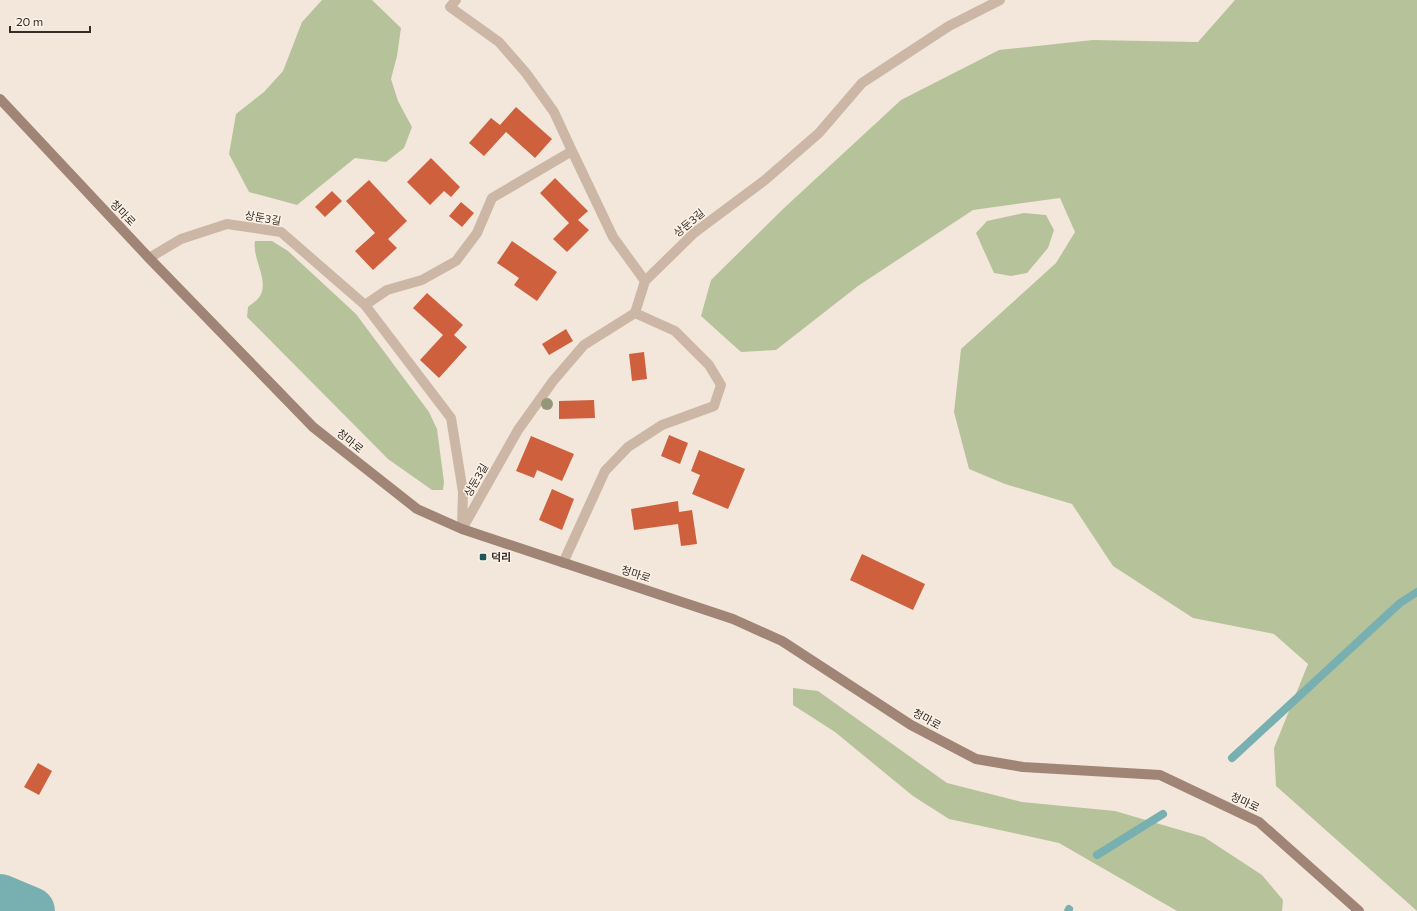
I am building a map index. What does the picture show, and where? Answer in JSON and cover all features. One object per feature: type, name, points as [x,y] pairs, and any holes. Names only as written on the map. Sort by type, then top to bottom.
[{"type":"street","name":"청마로","points":[[0,99],[149,258],[313,427],[417,509],[462,529],[732,619],[782,642],[911,725],[976,759],[1023,768],[1160,775],[1259,822],[1359,911]]},
{"type":"lane","points":[[456,0],[450,8],[499,42],[526,73],[554,112],[613,237],[645,281]]},
{"type":"lane","name":"상둔3길","points":[[462,529],[518,430],[553,381],[584,345],[634,313],[645,281],[694,232],[765,180],[819,133],[862,83],[949,26],[1000,0]]},
{"type":"lane","points":[[365,305],[387,290],[422,280],[456,261],[478,232],[492,198],[572,151]]},
{"type":"lane","name":"상둔3길","points":[[149,258],[181,239],[227,224],[281,232],[365,305],[451,418],[463,492],[462,529]]},
{"type":"lane","points":[[564,563],[605,471],[628,447],[662,425],[714,406],[720,386],[709,365],[675,331],[634,313]]},
{"type":"green space","points":[[322,0],[372,0],[401,28],[397,56],[391,79],[398,101],[412,127],[404,148],[386,162],[355,158],[297,205],[249,192],[229,154],[236,114],[264,92],[283,71],[302,22]]},
{"type":"green space","points":[[1235,0],[1417,0],[1417,911],[1276,786],[1274,748],[1308,664],[1274,634],[1193,618],[1113,566],[1072,504],[1005,484],[969,469],[954,412],[961,349],[1056,263],[1075,232],[1060,198],[973,210],[858,286],[776,350],[741,352],[701,316],[711,280],[783,209],[901,100],[999,50],[1093,40],[1198,42]]},
{"type":"green space","points":[[1024,213],[1046,215],[1054,230],[1048,248],[1027,273],[1011,276],[994,273],[976,233],[987,221]]},
{"type":"green space","points":[[255,241],[272,241],[288,251],[356,314],[429,412],[437,429],[444,482],[443,490],[432,490],[388,459],[247,317],[248,307],[259,298],[263,288]]},
{"type":"green space","points":[[793,688],[818,691],[947,783],[1022,802],[1115,811],[1204,837],[1262,875],[1283,900],[1282,911],[1177,911],[1059,843],[949,819],[913,796],[835,732],[793,705]]},
{"type":"building","points":[[516,107],[552,139],[535,158],[506,132],[484,156],[469,143],[491,118],[500,125]]},
{"type":"building","points":[[431,158],[460,187],[451,197],[444,191],[430,205],[407,182]]},
{"type":"building","points":[[555,178],[588,211],[578,220],[589,230],[567,252],[553,239],[569,223],[540,193]]},
{"type":"building","points":[[369,180],[407,221],[388,239],[397,248],[373,270],[355,251],[375,233],[346,201]]},
{"type":"building","points":[[332,191],[342,201],[325,217],[315,207]]},
{"type":"building","points":[[461,202],[474,213],[462,227],[449,216]]},
{"type":"building","points":[[512,241],[557,272],[537,301],[514,285],[519,278],[497,263]]},
{"type":"building","points":[[427,293],[463,325],[454,335],[467,347],[439,378],[420,360],[443,335],[413,308]]},
{"type":"building","points":[[566,329],[573,341],[549,355],[542,344]]},
{"type":"building","points":[[644,352],[647,379],[632,381],[629,354]]},
{"type":"building","points":[[594,400],[595,418],[559,419],[559,401]]},
{"type":"building","points":[[669,435],[688,443],[680,464],[661,456]]},
{"type":"building","points":[[531,436],[574,454],[562,481],[537,470],[534,478],[516,471]]},
{"type":"building","points":[[699,450],[745,469],[728,509],[692,494],[700,475],[691,471]]},
{"type":"building","points":[[552,489],[574,499],[562,530],[539,520]]},
{"type":"building","points":[[678,501],[679,512],[692,510],[697,544],[681,546],[678,524],[634,530],[631,509]]},
{"type":"building","points":[[862,554],[925,584],[913,610],[850,580]]},
{"type":"building","points":[[38,763],[52,771],[39,795],[24,787]]},
{"type":"waterway","points":[[1232,758],[1400,603],[1417,592]]},
{"type":"waterway","points":[[1097,855],[1163,814]]},
{"type":"waterway","points":[[0,898],[31,911]]},
{"type":"place","name":"덕리","points":[[483,557]]}]
